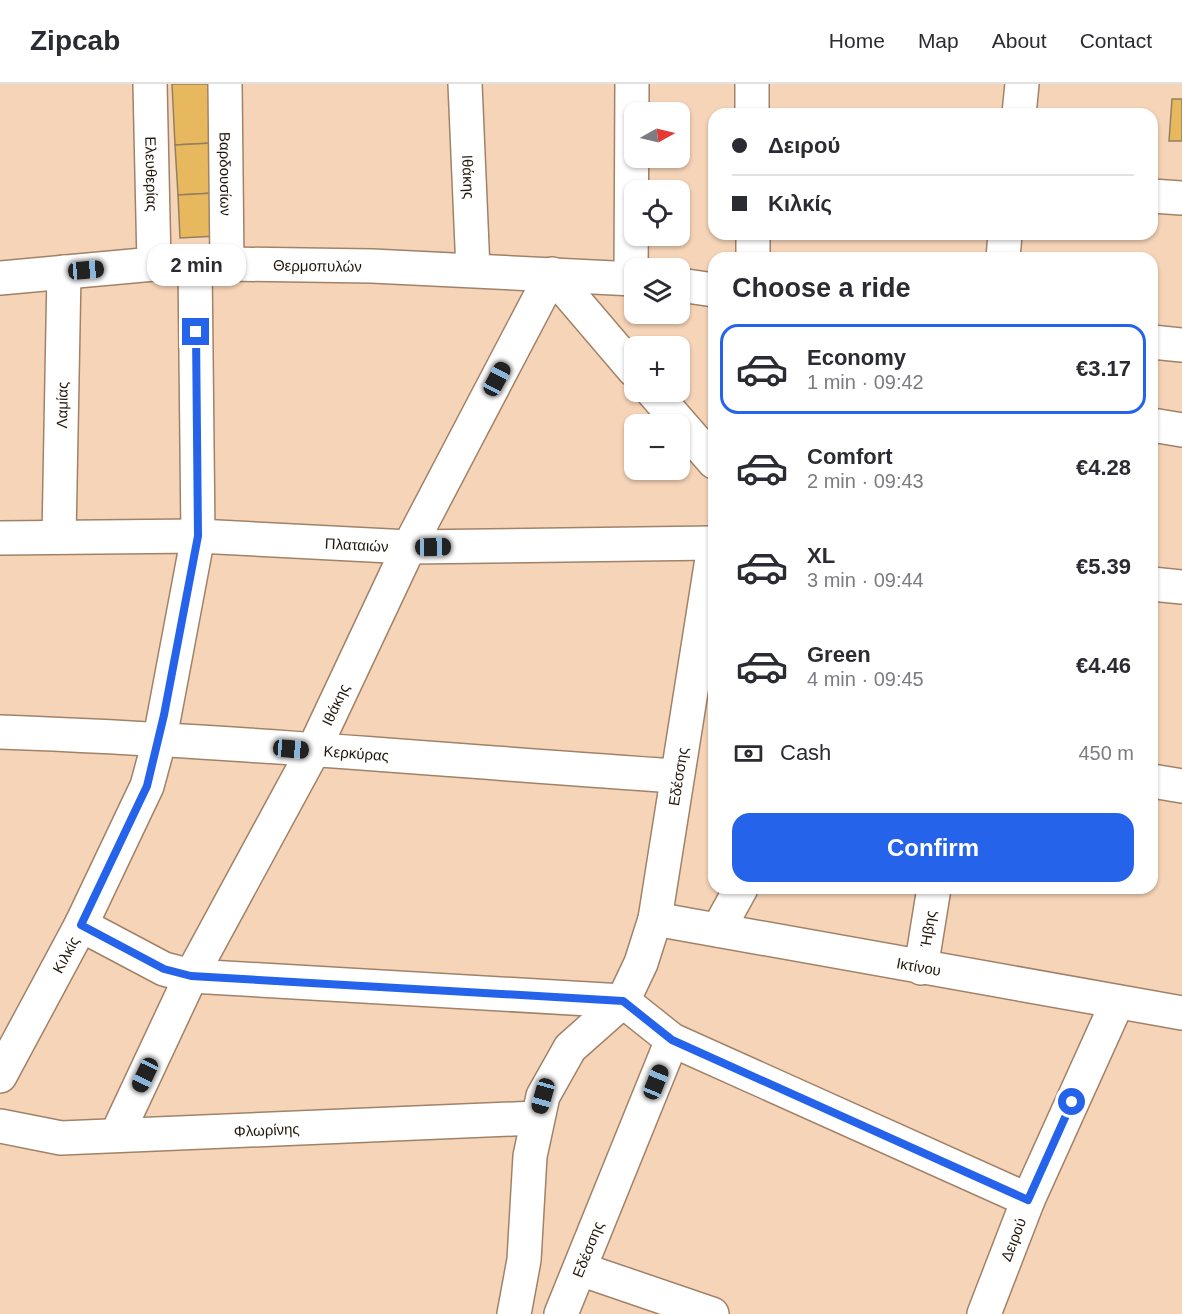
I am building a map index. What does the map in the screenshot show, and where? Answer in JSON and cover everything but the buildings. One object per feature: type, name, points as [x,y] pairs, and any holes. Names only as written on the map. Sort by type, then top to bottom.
[{"type":"street","name":"Ελευθερίας","points":[[150,84],[154,264]]},
{"type":"street","name":"Βαρδουσίων","points":[[225,84],[227,264]]},
{"type":"street","name":"Ιθάκης","points":[[465,84],[473,270]]},
{"type":"street","points":[[632,84],[633,258]]},
{"type":"street","points":[[752,84],[752,108]]},
{"type":"street","points":[[1020,108],[1022,84]]},
{"type":"street","points":[[1158,196],[1182,198]]},
{"type":"street","name":"Θερμοπυλών","points":[[0,278],[154,264],[227,264],[473,270],[624,278]]},
{"type":"street","name":"Κιλκίς","points":[[0,1076],[81,925],[147,786],[160,738],[198,536],[195,264]]},
{"type":"street","name":"Λαμίας","points":[[59,537],[64,272]]},
{"type":"street","name":"Ιθάκης","points":[[117,1134],[191,976],[313,751],[409,547],[552,274]]},
{"type":"street","points":[[552,274],[624,358]]},
{"type":"street","points":[[690,286],[708,289]]},
{"type":"street","points":[[1158,343],[1182,345]]},
{"type":"street","points":[[662,402],[708,455]]},
{"type":"street","points":[[1158,426],[1182,430]]},
{"type":"street","name":"Πλαταιών","points":[[0,538],[198,536],[409,547],[708,544]]},
{"type":"street","name":"Εδέσσης","points":[[514,1314],[524,1260],[530,1156],[536,1118],[553,1073],[570,1048],[623,1001],[641,963],[656,919],[676,776],[708,581]]},
{"type":"street","points":[[1158,585],[1182,587]]},
{"type":"street","name":"Κερκύρας","points":[[0,732],[160,738],[676,776]]},
{"type":"street","points":[[1158,782],[1182,786]]},
{"type":"street","points":[[718,930],[738,894]]},
{"type":"street","name":"Ήβης","points":[[921,968],[933,894]]},
{"type":"street","name":"Ικτίνου","points":[[656,919],[1182,1013]]},
{"type":"street","points":[[81,925],[164,969],[191,976],[623,1001],[672,1040],[1028,1200]]},
{"type":"street","name":"Δειρού","points":[[984,1314],[1028,1200],[1117,1003]]},
{"type":"street","name":"Εδέσσης","points":[[561,1314],[672,1040]]},
{"type":"street","name":"Φλωρίνης","points":[[0,1126],[61,1138],[536,1118]]},
{"type":"street","points":[[580,1269],[712,1314]]},
{"type":"route","points":[[196,332],[198,536],[160,738],[147,786],[81,925],[164,969],[191,976],[623,1001],[672,1040],[1028,1200],[1072,1102]]}]
